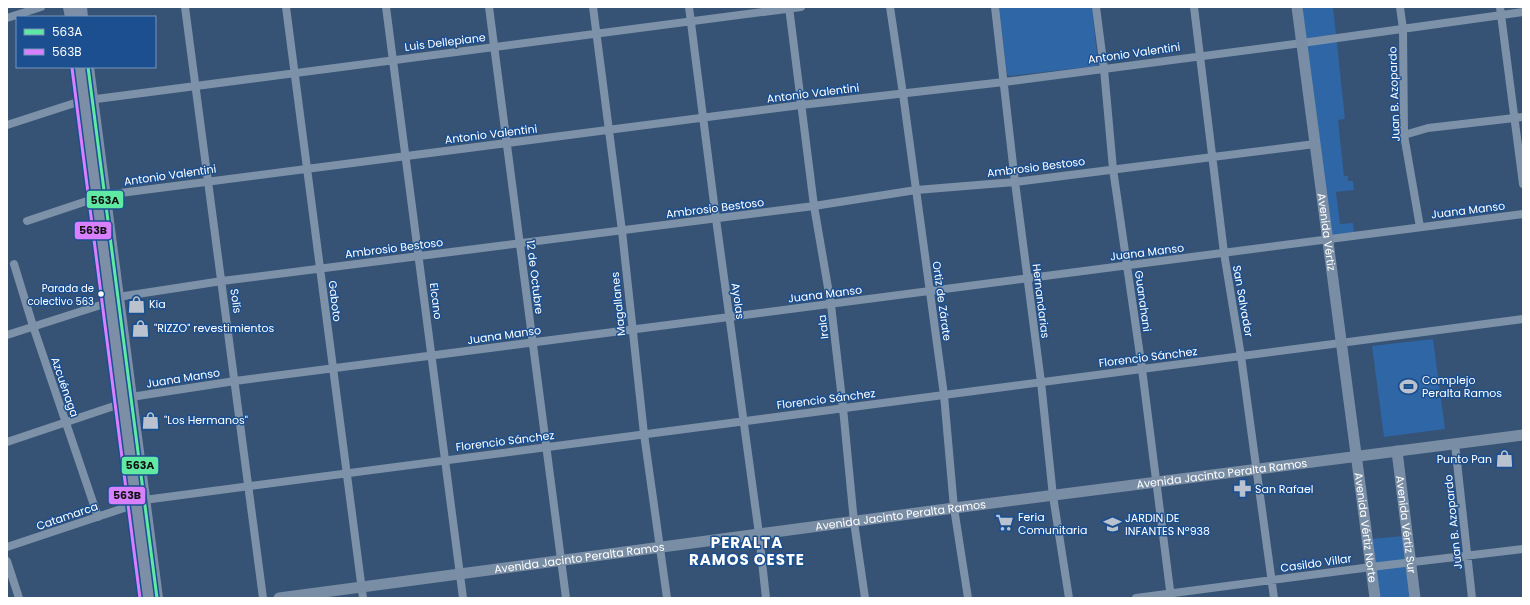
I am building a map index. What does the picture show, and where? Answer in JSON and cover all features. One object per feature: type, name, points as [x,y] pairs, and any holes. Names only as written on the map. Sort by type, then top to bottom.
[{"type":"main road","name":"Avenida Vértiz","points":[[1297,7],[1356,457]]},
{"type":"main road","points":[[77,68],[87,100],[113,300],[131,397],[146,598]]},
{"type":"main road","points":[[87,100],[88,68]]},
{"type":"main road","points":[[113,300],[120,404],[157,598]]},
{"type":"main road","name":"Avenida Jacinto Peralta Ramos","points":[[279,598],[362,592],[460,574],[561,560],[1523,435]]},
{"type":"main road","name":"Avenida Vértiz Sur","points":[[1397,451],[1415,598]]},
{"type":"main road","name":"Avenida Vértiz Norte","points":[[1356,457],[1375,598]]},
{"type":"street","points":[[7,18],[40,7]]},
{"type":"street","name":"Solís","points":[[185,7],[263,598]]},
{"type":"street","name":"Gaboto","points":[[286,7],[362,592]]},
{"type":"street","name":"Elcano","points":[[386,7],[463,598]]},
{"type":"street","name":"12 de Octubre","points":[[489,7],[566,598]]},
{"type":"street","name":"Magallanes","points":[[593,7],[622,231],[644,434],[667,598]]},
{"type":"street","name":"Ayolas","points":[[689,7],[759,534],[766,598]]},
{"type":"street","name":"Luis Dellepiane","points":[[7,125],[87,100],[801,7]]},
{"type":"street","name":"Ortiz de Zárate","points":[[890,7],[944,395],[954,508],[968,598]]},
{"type":"street","name":"Hernandarias","points":[[995,7],[1015,182],[1041,382],[1053,496],[1069,598]]},
{"type":"street","name":"Guanahani","points":[[1096,7],[1104,68],[1113,169],[1142,369],[1170,596]]},
{"type":"street","name":"San Salvador","points":[[1194,7],[1224,253],[1241,356],[1274,598]]},
{"type":"street","name":"Juan B. Azopardo","points":[[1400,7],[1403,29],[1404,135],[1420,227]]},
{"type":"street","name":"Irala","points":[[789,8],[814,206],[831,305],[844,408],[854,522],[865,598]]},
{"type":"street","name":"Antonio Valentini","points":[[27,221],[100,197],[208,181],[801,105],[1004,82],[1302,43],[1403,29],[1501,11],[1523,12]]},
{"type":"street","points":[[1501,11],[1523,184]]},
{"type":"street","points":[[1404,135],[1428,128],[1523,117]]},
{"type":"street","name":"Ambrosio Bestoso","points":[[7,335],[113,300],[222,281],[716,219],[916,190],[1015,182],[1315,144]]},
{"type":"street","name":"Juana Manso","points":[[131,397],[333,368],[831,305],[1027,278],[1523,214]]},
{"type":"street","name":"Azcuénaga","points":[[14,264],[33,326],[98,517]]},
{"type":"street","name":"Florencio Sánchez","points":[[139,502],[249,485],[1523,319]]},
{"type":"street","points":[[7,442],[120,404],[131,397]]},
{"type":"street","name":"Juan B. Azopardo","points":[[1455,444],[1472,598]]},
{"type":"street","name":"Catamarca","points":[[7,548],[139,502]]},
{"type":"street","name":"Casildo Villar","points":[[1136,598],[1170,596],[1272,580],[1523,549]]},
{"type":"street","points":[[7,561],[19,598]]},
{"type":"shaded area","points":[[999,7],[1092,7],[1098,65],[1009,76],[1007,74]]},
{"type":"shaded area","points":[[1302,7],[1333,7],[1345,119],[1338,120],[1344,176],[1348,176],[1348,181],[1353,181],[1354,190],[1336,192],[1340,224],[1353,223],[1354,233],[1332,235]]},
{"type":"shaded area","name":"Complejo Peralta Ramos","points":[[1433,339],[1445,429],[1384,437],[1372,346]]},
{"type":"shaded area","points":[[1403,536],[1411,598],[1378,598],[1371,539]]},
{"type":"transit line","name":"563B","points":[[72,68],[140,598]]},
{"type":"transit line","name":"563A","points":[[88,68],[157,598]]},
{"type":"place","name":"Parada de colectivo 563","points":[[101,294]]},
{"type":"place","name":"Kia","points":[[136,304]]},
{"type":"place","name":"\"RIZZO\" revestimientos","points":[[141,328]]},
{"type":"place","name":"Complejo Peralta Ramos","points":[[1409,386]]},
{"type":"place","name":"\"Los Hermanos\"","points":[[151,420]]},
{"type":"place","name":"Punto Pan","points":[[1505,459]]},
{"type":"place","name":"San Rafael","points":[[1242,489]]},
{"type":"place","name":"Feria Comunitaria","points":[[1005,523]]},
{"type":"place","name":"JARDIN DE INFANTES Nº938","points":[[1112,524]]},
{"type":"district","name":"PERALTA RAMOS OESTE","points":[[747,550]]}]
